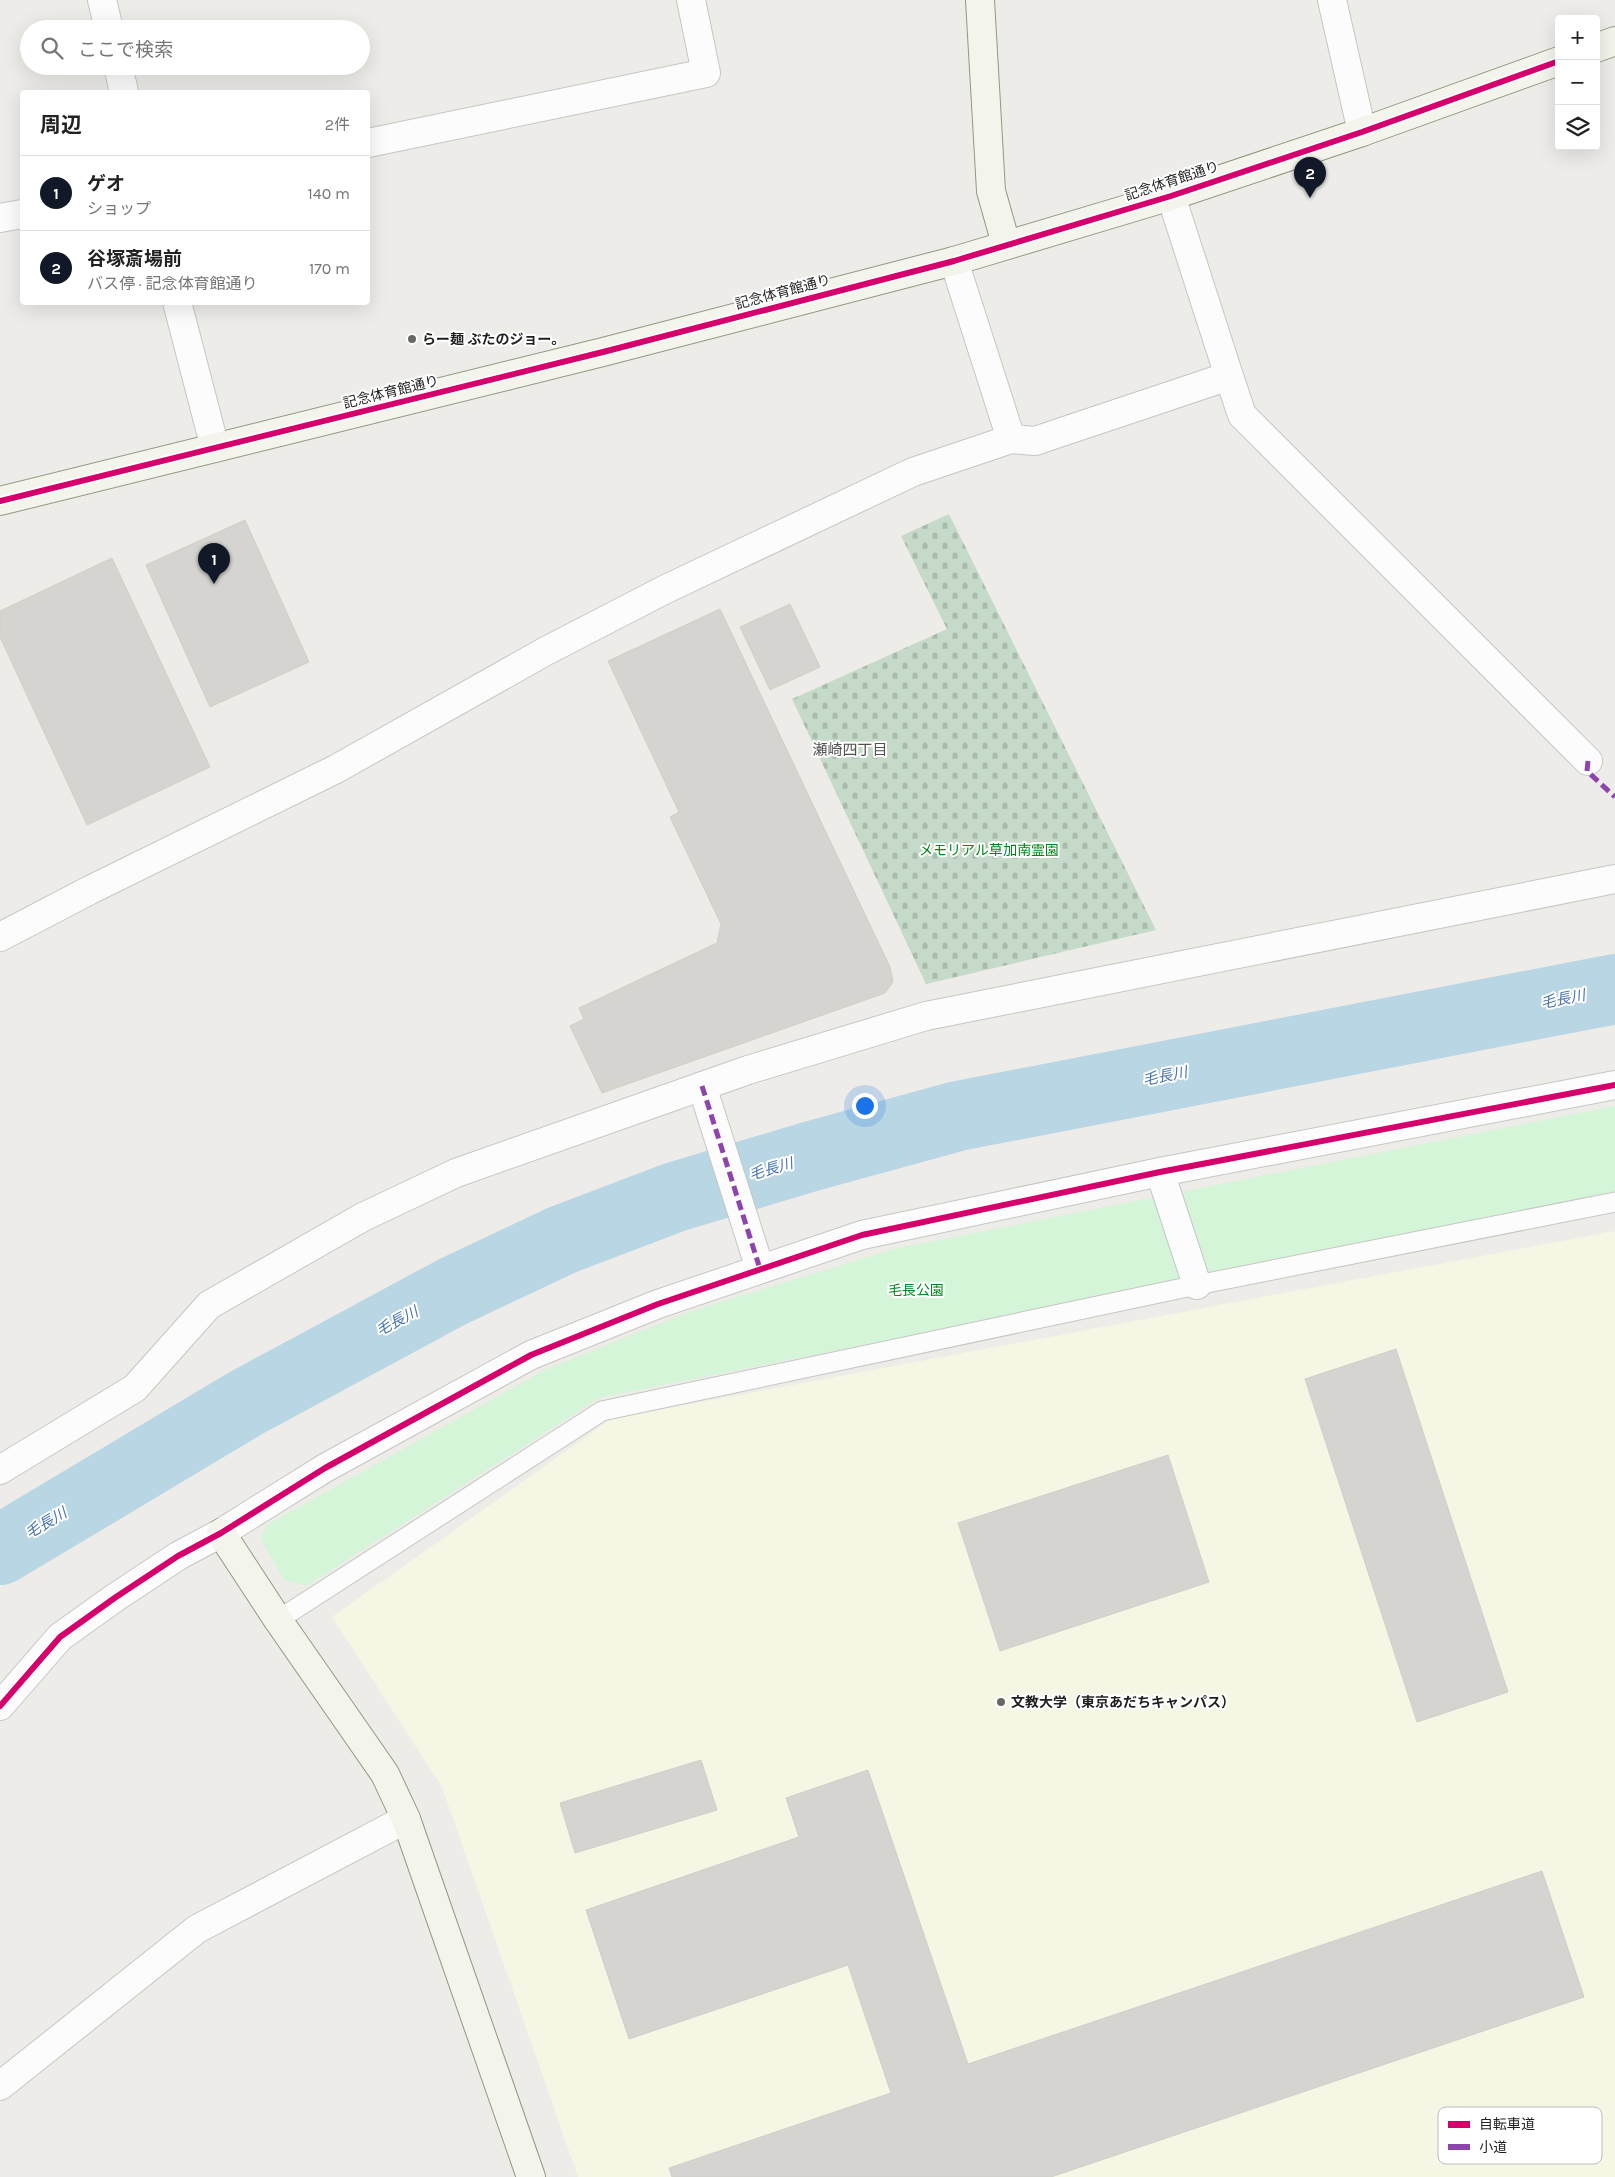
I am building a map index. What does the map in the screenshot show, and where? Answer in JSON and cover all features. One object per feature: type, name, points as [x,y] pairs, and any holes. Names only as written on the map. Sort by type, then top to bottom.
[{"type":"street","points":[[102,0],[107,20]]},
{"type":"street","points":[[370,143],[706,73],[691,0]]},
{"type":"street","points":[[980,0],[991,191],[1006,244]]},
{"type":"street","points":[[1332,0],[1362,132]]},
{"type":"street","points":[[1600,47],[1615,41]]},
{"type":"street","name":"記念体育館通り","points":[[0,501],[603,352],[954,260],[1171,196],[1362,132],[1555,62]]},
{"type":"street","points":[[120,75],[124,90]]},
{"type":"street","points":[[1171,196],[1242,415],[1588,761]]},
{"type":"street","points":[[0,218],[20,214]]},
{"type":"street","points":[[954,260],[1011,438]]},
{"type":"street","points":[[178,305],[215,448]]},
{"type":"street","points":[[0,937],[90,890],[336,769],[546,651],[664,590],[913,472],[1011,438],[1035,441],[1229,376]]},
{"type":"street","points":[[0,1470],[135,1388],[209,1305],[363,1216],[456,1173],[704,1094],[926,1016],[1615,879]]},
{"type":"street","points":[[0,1706],[60,1637],[116,1596],[178,1556],[221,1533],[325,1468],[530,1355],[658,1304],[862,1235],[1160,1172],[1615,1085]]},
{"type":"street","points":[[704,1094],[760,1269]]},
{"type":"street","points":[[1160,1172],[1197,1285]]},
{"type":"street","points":[[221,1533],[278,1620],[385,1774],[406,1819],[531,2177]]},
{"type":"street","points":[[0,2086],[197,1929],[406,1819]]},
{"type":"lane","points":[[278,1620],[602,1410],[1197,1285],[1615,1202]]},
{"type":"shaded area","name":"文教大学（東京あだちキャンパス）","points":[[1615,1231],[1615,2177],[578,2177],[442,1787],[332,1617],[611,1419]]},
{"type":"green space","name":"メモリアル草加南霊園","points":[[949,514],[1156,930],[926,984],[792,699],[947,629],[901,536]]},
{"type":"green space","name":"毛長公園","points":[[1615,1106],[1615,1195],[599,1398],[306,1586],[283,1579],[261,1538],[267,1525],[545,1370],[689,1312],[894,1249]]},
{"type":"building","points":[[245,520],[309,662],[210,707],[146,565]]},
{"type":"building","points":[[112,558],[210,767],[87,825],[0,637],[0,611]]},
{"type":"building","points":[[790,604],[820,667],[770,690],[740,627]]},
{"type":"building","points":[[720,609],[890,967],[893,982],[885,993],[602,1093],[570,1026],[584,1019],[579,1008],[717,943],[721,924],[670,817],[679,812],[608,661]]},
{"type":"building","points":[[1396,1349],[1508,1692],[1417,1722],[1305,1379]]},
{"type":"building","points":[[1168,1455],[1209,1582],[1000,1651],[958,1523]]},
{"type":"building","points":[[701,1760],[717,1810],[575,1853],[560,1803]]},
{"type":"building","points":[[868,1770],[968,2064],[1542,1871],[1584,1997],[1051,2177],[672,2177],[669,2168],[891,2093],[848,1965],[629,2039],[586,1910],[799,1837],[786,1798]]},
{"type":"waterway","name":"毛長川","points":[[0,1550],[246,1403],[452,1292],[562,1240],[675,1197],[812,1156],[958,1116],[1615,989]]},
{"type":"marked path","points":[[1588,761],[1587,771],[1615,797]]},
{"type":"marked path","points":[[702,1086],[760,1269]]},
{"type":"cycle path","points":[[0,501],[603,352],[954,261],[1171,196],[1362,132],[1555,62]]},
{"type":"cycle path","points":[[0,1706],[60,1637],[178,1556],[221,1533],[325,1468],[531,1355],[658,1304],[862,1235],[1160,1172],[1615,1085]]},
{"type":"place","name":"谷塚斎場前","points":[[1310,198]]},
{"type":"place","name":"らー麺 ぶたのジョー。","points":[[412,339]]},
{"type":"place","name":"ゲオ","points":[[214,584]]},
{"type":"place","name":"文教大学（東京あだちキャンパス）","points":[[1001,1702]]},
{"type":"district","name":"瀬崎四丁目","points":[[850,750]]}]
